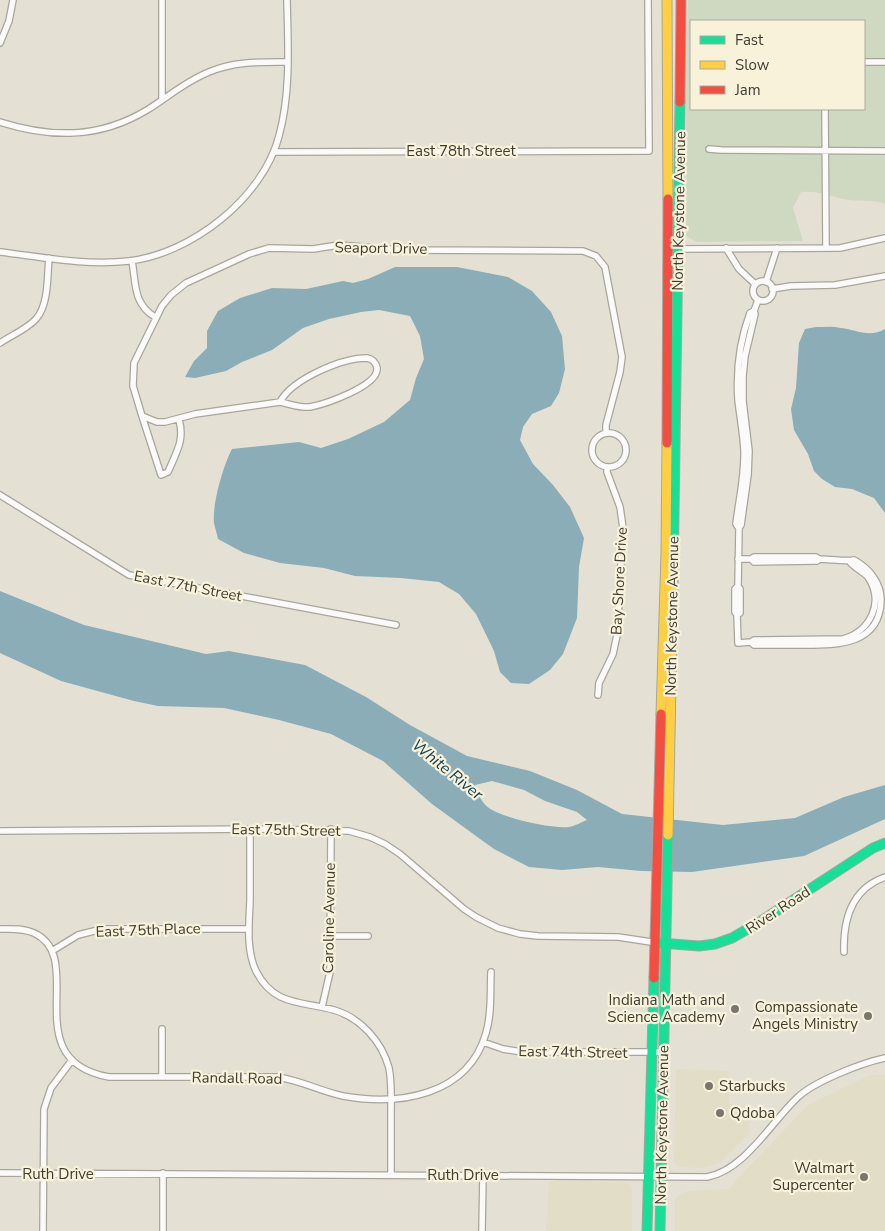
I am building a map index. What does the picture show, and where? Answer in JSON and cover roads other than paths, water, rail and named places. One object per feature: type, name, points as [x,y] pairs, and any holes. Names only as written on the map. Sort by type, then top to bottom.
[{"type":"main road","name":"North Keystone Avenue","points":[[665,730],[668,439],[667,0]]},
{"type":"main road","name":"North Keystone Avenue","points":[[660,1231],[664,1052],[660,943],[661,883],[678,249],[682,0]]},
{"type":"main road","name":"River Road","points":[[660,943],[705,946],[732,938],[758,924],[873,848],[885,843]]},
{"type":"main road","name":"North Keystone Avenue","points":[[647,1231],[651,1052],[660,943]]},
{"type":"street","points":[[0,43],[9,21],[14,0]]},
{"type":"street","points":[[162,0],[162,99]]},
{"type":"street","points":[[0,252],[96,261],[132,260],[149,257],[175,247],[214,225],[253,186],[274,152],[280,136],[288,62],[287,0]]},
{"type":"street","name":"North Keystone Avenue","points":[[648,0],[649,151]]},
{"type":"street","points":[[0,122],[27,130],[47,133],[68,134],[88,132],[131,118],[192,79],[220,68],[249,62],[288,62]]},
{"type":"street","points":[[865,62],[885,62]]},
{"type":"street","points":[[825,110],[826,248]]},
{"type":"street","points":[[709,149],[885,150]]},
{"type":"street","name":"East 78th Street","points":[[274,152],[649,151]]},
{"type":"street","points":[[678,249],[844,248],[885,238]]},
{"type":"street","name":"Seaport Drive","points":[[179,420],[182,432],[180,444],[168,472],[160,475],[133,386],[134,363],[155,317],[171,295],[186,284],[249,254],[269,248],[313,249],[334,245],[350,245],[400,250],[583,251],[599,258]]},
{"type":"street","points":[[726,248],[739,269],[755,284]]},
{"type":"street","points":[[766,282],[777,248]]},
{"type":"street","points":[[0,343],[29,324],[40,313],[44,300],[50,258]]},
{"type":"street","name":"Bay Shore Drive","points":[[598,694],[599,682],[613,654],[617,635],[623,528],[622,512],[607,472],[607,466],[600,464],[596,460],[592,450],[597,438],[606,434],[606,425],[622,357],[606,270],[599,258]]},
{"type":"street","points":[[132,260],[139,302],[145,310],[155,317]]},
{"type":"street","points":[[772,289],[836,285],[885,276]]},
{"type":"street","points":[[761,281],[766,282],[770,285],[773,293],[770,298],[764,301],[758,300],[752,292],[755,284],[761,281]]},
{"type":"street","points":[[738,559],[751,559],[754,562],[839,559],[850,562],[854,560],[870,573],[879,588],[879,611],[874,623],[864,635],[844,644],[754,645],[751,642],[738,643],[735,589],[738,586],[738,559],[739,528],[741,525],[749,461],[743,376],[745,356],[758,300]]},
{"type":"street","points":[[142,416],[157,422],[165,422],[179,420],[195,414],[280,402],[307,407],[316,406],[346,395],[372,380],[376,374],[376,366],[372,360],[367,358],[338,363],[296,384],[285,393],[280,402]]},
{"type":"street","points":[[606,434],[614,434],[621,438],[626,450],[624,458],[620,463],[607,466]]},
{"type":"street","name":"East 77th Street","points":[[0,495],[129,575],[396,625]]},
{"type":"street","points":[[250,829],[249,946],[252,962],[259,977],[266,985],[285,999],[298,1004],[338,1011],[366,1029],[382,1050],[389,1068],[391,1174]]},
{"type":"street","name":"East 75th Street","points":[[0,831],[331,829],[360,833],[385,844],[400,854],[468,912],[498,928],[520,934],[538,936],[618,937],[660,943]]},
{"type":"street","name":"Caroline Avenue","points":[[322,1007],[330,972],[331,829]]},
{"type":"street","points":[[844,952],[845,925],[851,906],[864,889],[885,877]]},
{"type":"street","points":[[0,929],[34,933],[46,942],[52,951],[56,966],[57,1028],[62,1044],[72,1060],[54,1083],[46,1101],[44,1115],[43,1231]]},
{"type":"street","name":"East 75th Place","points":[[52,951],[78,935],[102,929],[249,929]]},
{"type":"street","points":[[331,936],[368,936]]},
{"type":"street","name":"Randall Road","points":[[72,1060],[81,1067],[98,1075],[109,1077],[277,1077],[294,1079],[340,1095],[356,1098],[418,1096],[446,1085],[465,1070],[473,1060],[483,1042],[490,1013],[491,972]]},
{"type":"street","points":[[162,1029],[162,1077]]},
{"type":"street","name":"East 74th Street","points":[[483,1042],[503,1050],[522,1052],[664,1052]]},
{"type":"street","name":"Ruth Drive","points":[[0,1173],[705,1177],[722,1173],[737,1163],[804,1092],[850,1069],[885,1058]]},
{"type":"street","points":[[163,1173],[163,1231]]},
{"type":"street","points":[[482,1231],[483,1175]]},
{"type":"water","points":[[395,267],[457,267],[508,277],[532,291],[551,312],[562,336],[565,369],[559,393],[551,406],[532,414],[523,427],[520,440],[533,464],[570,507],[584,538],[579,567],[577,618],[563,654],[550,670],[529,684],[511,683],[500,672],[494,651],[476,614],[459,594],[439,582],[355,576],[324,568],[280,563],[244,553],[218,539],[214,523],[216,496],[232,449],[299,442],[321,448],[348,439],[384,422],[410,400],[424,359],[420,336],[410,316],[379,310],[329,319],[303,328],[272,350],[242,362],[226,371],[195,378],[185,377],[194,361],[207,348],[207,331],[218,311],[240,298],[272,288],[306,289],[343,281],[353,283],[368,279]]},
{"type":"water","points":[[835,327],[863,333],[874,333],[885,329],[885,513],[874,498],[852,489],[835,487],[822,479],[814,471],[808,454],[794,430],[791,409],[796,388],[799,343],[805,329]]},
{"type":"water","name":"White River","points":[[0,591],[84,625],[206,654],[229,651],[305,665],[366,697],[410,725],[467,756],[530,771],[577,790],[622,814],[723,825],[795,818],[844,797],[885,785],[885,819],[804,856],[692,872],[641,871],[598,867],[562,870],[529,867],[494,849],[476,836],[432,804],[383,761],[331,734],[224,708],[158,706],[134,701],[61,681],[0,653]],"holes":[[[492,781],[524,790],[545,801],[577,812],[587,820],[571,826],[561,827],[539,825],[516,819],[496,812],[486,806],[480,798],[475,785]]]},
{"type":"place","name":"Indiana Math and Science Academy","points":[[735,1009]]},
{"type":"place","name":"Compassionate Angels Ministry","points":[[868,1016]]},
{"type":"place","name":"Starbucks","points":[[709,1086]]},
{"type":"place","name":"Qdoba","points":[[720,1113]]},
{"type":"place","name":"Walmart Supercenter","points":[[864,1177]]}]
